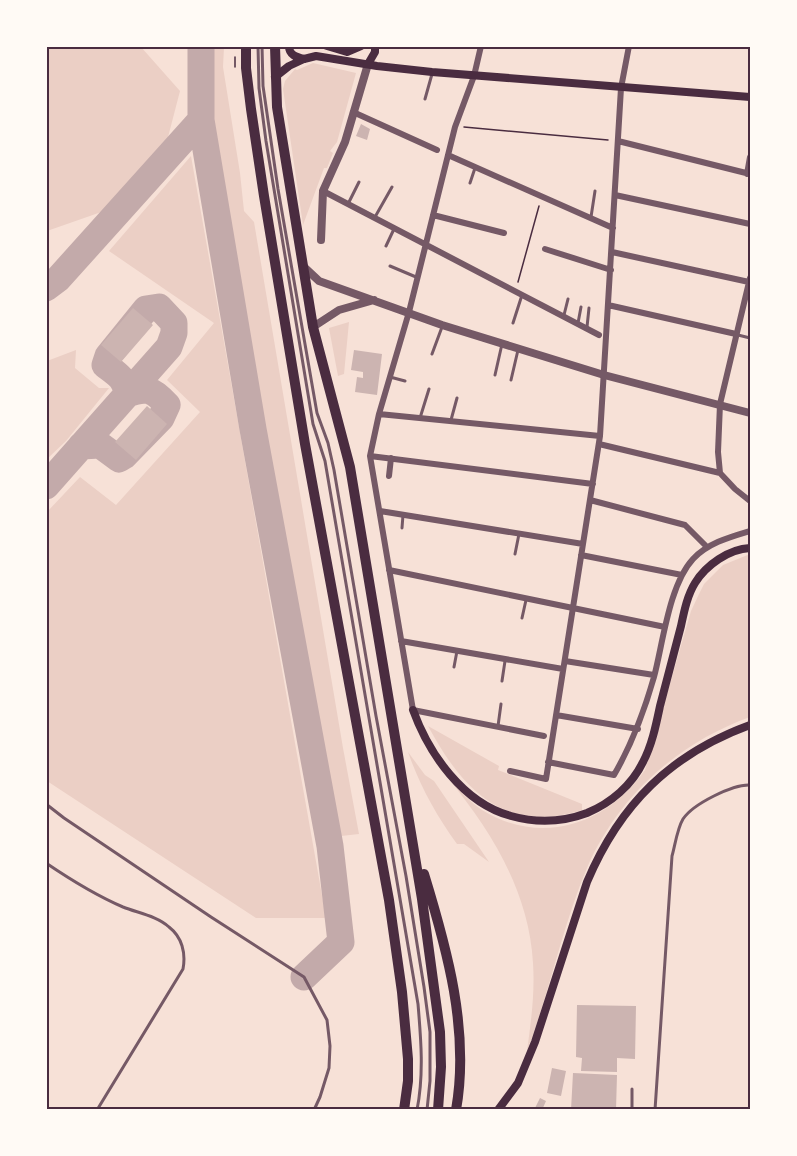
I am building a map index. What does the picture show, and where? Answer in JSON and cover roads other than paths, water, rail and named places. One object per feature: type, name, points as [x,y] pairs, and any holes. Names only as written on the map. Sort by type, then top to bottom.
[{"type":"highway","points":[[246,46],[250,109],[264,196],[306,444],[389,900],[401,980],[408,1059],[404,1110]]},
{"type":"highway","points":[[275,46],[277,106],[302,264],[313,327],[350,468],[413,840],[436,996],[441,1067],[438,1110]]},
{"type":"highway","points":[[413,840],[443,934],[454,994],[459,1054],[456,1110]]},
{"type":"main road","points":[[289,46],[289,51],[293,56],[304,59]]},
{"type":"main road","points":[[327,46],[347,52],[362,46]]},
{"type":"main road","points":[[368,64],[375,52],[375,46]]},
{"type":"main road","points":[[275,77],[289,66],[316,56],[474,76],[750,97]]},
{"type":"main road","points":[[413,710],[421,733],[433,752],[458,783],[485,806],[511,816],[541,821],[578,816],[599,808],[626,787],[636,775],[646,756],[686,608],[696,582],[717,560],[730,553],[750,548]]},
{"type":"main road","points":[[498,1110],[518,1083],[527,1063],[587,882],[614,830],[633,803],[661,774],[696,749],[750,724]]},
{"type":"street","points":[[481,46],[474,76],[455,127],[418,278],[379,414],[370,456],[413,710],[543,736]]},
{"type":"street","points":[[510,771],[546,779],[549,762],[600,436],[621,88],[629,46]]},
{"type":"street","points":[[321,240],[323,190],[345,141],[368,64]]},
{"type":"street","points":[[353,112],[437,150]]},
{"type":"street","points":[[618,141],[749,174],[750,157]]},
{"type":"street","points":[[448,155],[613,228]]},
{"type":"street","points":[[323,190],[599,335]]},
{"type":"street","points":[[615,195],[750,224]]},
{"type":"street","points":[[433,215],[504,233]]},
{"type":"street","points":[[545,249],[610,270]]},
{"type":"street","points":[[612,252],[750,281],[720,404],[718,452],[720,473]]},
{"type":"street","points":[[302,264],[319,281],[442,325],[604,375],[750,413]]},
{"type":"street","points":[[313,327],[339,310],[374,300]]},
{"type":"street","points":[[608,305],[736,334]]},
{"type":"street","points":[[379,414],[600,436]]},
{"type":"street","points":[[599,444],[720,473],[750,501]]},
{"type":"street","points":[[370,456],[592,484]]},
{"type":"street","points":[[389,476],[391,458]]},
{"type":"street","points":[[590,500],[685,525],[707,547]]},
{"type":"street","points":[[380,511],[583,544]]},
{"type":"street","points":[[549,762],[614,775],[638,729],[665,627],[682,575],[693,559],[707,547],[750,531]]},
{"type":"street","points":[[581,555],[682,575]]},
{"type":"street","points":[[389,570],[665,627]]},
{"type":"street","points":[[401,641],[563,669]]},
{"type":"street","points":[[565,661],[654,675]]},
{"type":"street","points":[[556,715],[638,729]]},
{"type":"lane","points":[[260,46],[261,110],[276,208],[313,424],[325,461],[418,1004],[421,1068],[417,1110]]},
{"type":"lane","points":[[260,46],[263,86],[278,189],[317,414],[328,443],[334,470],[424,987],[430,1032],[427,1110]]},
{"type":"lane","points":[[426,99],[432,72]]},
{"type":"lane","points":[[470,183],[475,166]]},
{"type":"lane","points":[[348,204],[359,182]]},
{"type":"lane","points":[[375,218],[392,187]]},
{"type":"lane","points":[[591,217],[594,191]]},
{"type":"lane","points":[[386,246],[395,228]]},
{"type":"lane","points":[[390,266],[418,278]]},
{"type":"lane","points":[[513,322],[519,293]]},
{"type":"lane","points":[[564,317],[568,299]]},
{"type":"lane","points":[[578,324],[581,307]]},
{"type":"lane","points":[[586,329],[589,308]]},
{"type":"lane","points":[[432,354],[442,325]]},
{"type":"lane","points":[[736,334],[750,338]]},
{"type":"lane","points":[[495,375],[503,343]]},
{"type":"lane","points":[[511,380],[519,348]]},
{"type":"lane","points":[[390,377],[405,381]]},
{"type":"lane","points":[[420,418],[429,389]]},
{"type":"lane","points":[[451,421],[457,398]]},
{"type":"lane","points":[[402,528],[403,515]]},
{"type":"lane","points":[[515,554],[519,534]]},
{"type":"lane","points":[[522,618],[526,598]]},
{"type":"lane","points":[[454,667],[457,651]]},
{"type":"lane","points":[[502,681],[506,659]]},
{"type":"lane","points":[[497,727],[501,704]]},
{"type":"lane","points":[[655,1110],[672,856],[683,819],[709,798],[742,784],[750,785]]},
{"type":"lane","points":[[46,804],[211,917],[304,977],[327,1020],[330,1046],[329,1068],[314,1110]]},
{"type":"lane","points":[[46,863],[85,889],[122,907],[161,921],[171,928],[182,944],[185,958],[183,969],[97,1110]]},
{"type":"lane","points":[[632,1089],[632,1110]]}]
